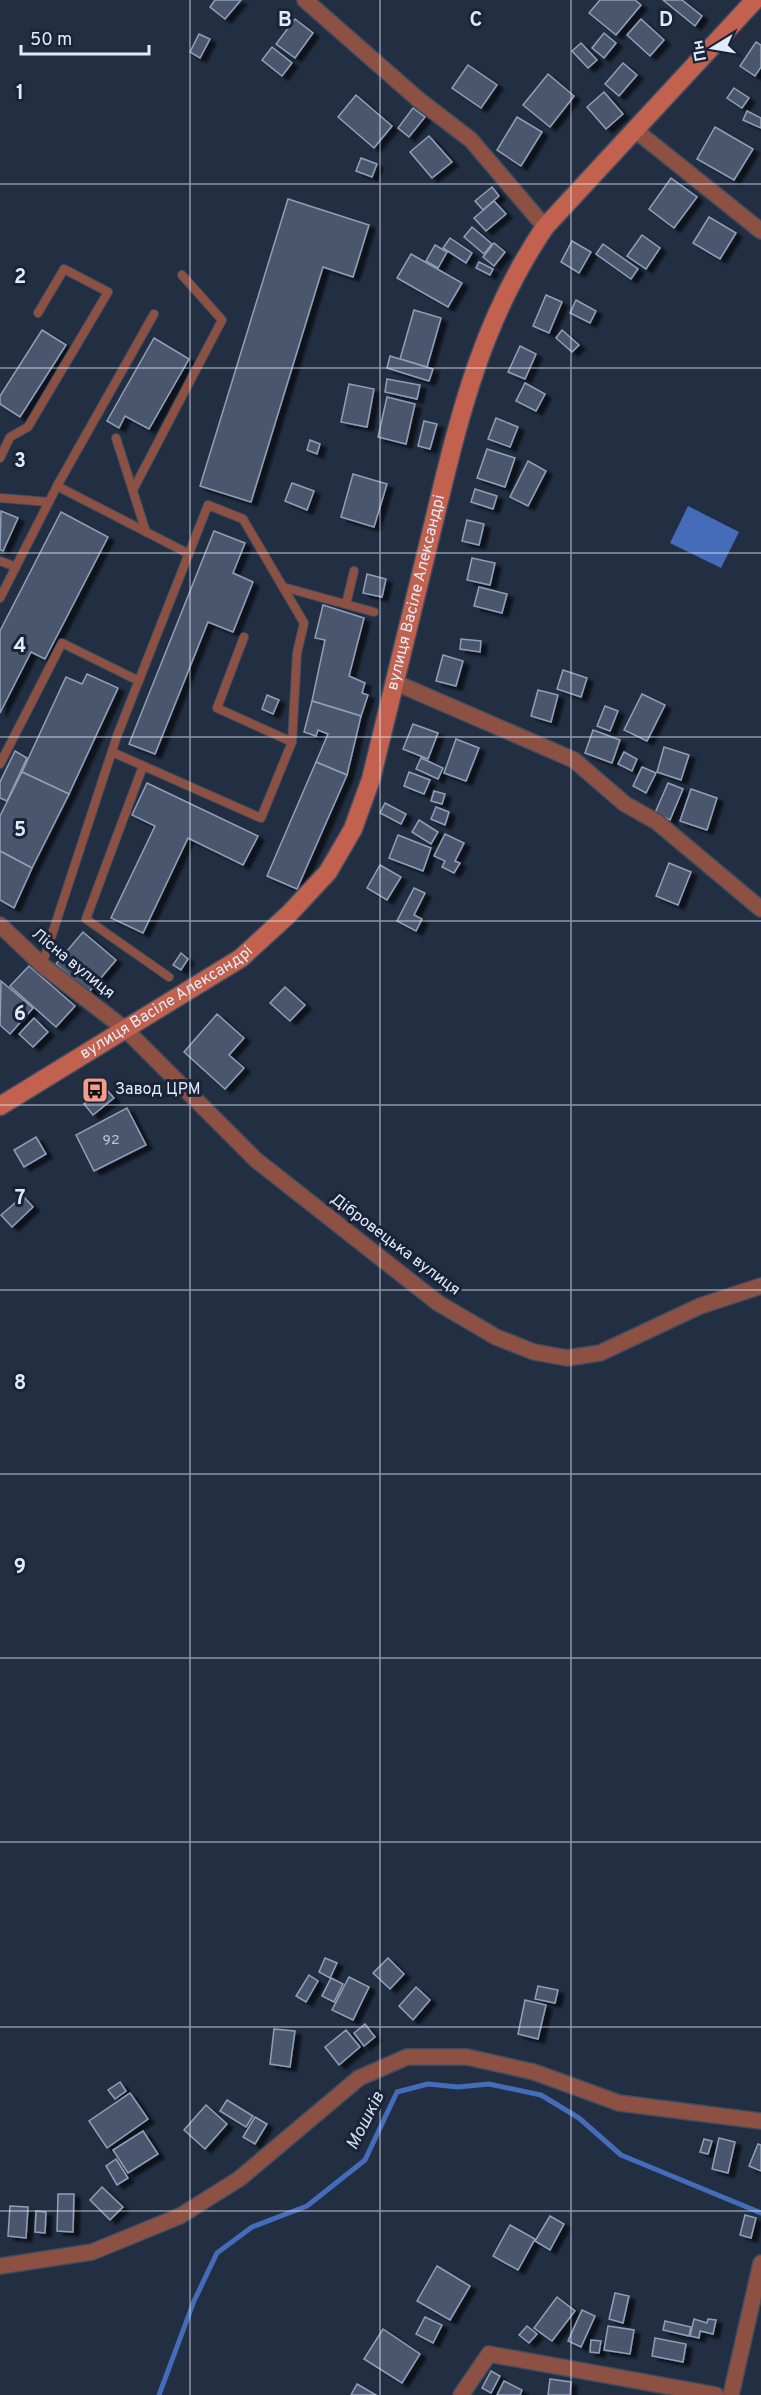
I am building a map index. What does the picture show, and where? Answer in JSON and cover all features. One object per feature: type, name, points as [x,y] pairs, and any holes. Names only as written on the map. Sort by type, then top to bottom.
[{"type":"main road","name":"вулиця Васіле Александрі","points":[[0,1107],[241,958],[289,914],[328,872],[353,829],[371,780],[469,383],[498,308],[518,267],[545,227],[755,0]]},
{"type":"street","points":[[305,0],[419,100],[471,140],[545,227]]},
{"type":"street","points":[[635,130],[761,231]]},
{"type":"street","points":[[394,682],[574,760],[625,804],[657,822],[761,909]]},
{"type":"street","name":"Лісна вулиця","points":[[0,925],[42,965],[125,1029]]},
{"type":"street","name":"Дібровецька вулиця","points":[[125,1029],[256,1160],[438,1303],[496,1337],[534,1352],[567,1358],[600,1353],[700,1306],[761,1286]]},
{"type":"street","points":[[0,2266],[92,2252],[180,2217],[239,2178],[359,2078],[407,2057],[467,2057],[534,2072],[619,2103],[761,2121]]},
{"type":"street","points":[[731,2395],[761,2263]]},
{"type":"street","points":[[461,2395],[489,2354],[716,2395]]},
{"type":"lane","points":[[0,458],[10,437],[28,428],[108,292],[64,269],[39,313]]},
{"type":"lane","points":[[133,490],[222,320],[182,275]]},
{"type":"lane","points":[[0,598],[57,486],[154,314]]},
{"type":"lane","points":[[116,438],[146,532]]},
{"type":"lane","points":[[57,486],[189,554]]},
{"type":"lane","points":[[0,498],[49,502]]},
{"type":"lane","points":[[42,965],[112,752],[208,505],[243,519],[304,623],[297,653],[291,742],[261,818],[112,752]]},
{"type":"lane","points":[[0,561],[16,567]]},
{"type":"lane","points":[[346,604],[354,572]]},
{"type":"lane","points":[[283,587],[374,612]]},
{"type":"lane","points":[[244,637],[217,708],[291,742]]},
{"type":"lane","points":[[0,764],[62,643],[139,681]]},
{"type":"lane","points":[[143,766],[86,919],[169,977]]},
{"type":"water","points":[[688,506],[739,532],[721,568],[670,543]]},
{"type":"building","points":[[215,0],[241,0],[225,19],[210,7]]},
{"type":"building","points":[[600,0],[635,0],[641,5],[616,35],[589,13]]},
{"type":"building","points":[[663,0],[682,0],[702,16],[695,26]]},
{"type":"building","points":[[295,19],[313,33],[295,58],[276,44]]},
{"type":"building","points":[[641,19],[664,40],[650,56],[627,35]]},
{"type":"building","points":[[604,33],[616,43],[604,58],[592,48]]},
{"type":"building","points":[[199,34],[210,39],[200,58],[190,52]]},
{"type":"building","points":[[756,42],[761,45],[761,67],[755,76],[740,66]]},
{"type":"building","points":[[581,43],[597,60],[588,68],[572,51]]},
{"type":"building","points":[[272,47],[292,63],[282,76],[262,60]]},
{"type":"building","points":[[623,63],[637,75],[619,96],[605,84]]},
{"type":"building","points":[[468,65],[497,85],[481,108],[452,88]]},
{"type":"building","points":[[548,74],[574,96],[550,127],[523,105]]},
{"type":"building","points":[[734,88],[749,98],[742,108],[727,98]]},
{"type":"building","points":[[604,92],[623,114],[606,129],[587,107]]},
{"type":"building","points":[[356,95],[392,126],[374,148],[338,117]]},
{"type":"building","points":[[413,108],[425,117],[409,137],[398,128]]},
{"type":"building","points":[[747,111],[761,118],[761,128],[743,120]]},
{"type":"building","points":[[517,117],[542,132],[521,166],[497,150]]},
{"type":"building","points":[[715,127],[753,149],[734,180],[697,159]]},
{"type":"building","points":[[429,136],[452,162],[432,178],[410,152]]},
{"type":"building","points":[[361,158],[377,164],[372,177],[356,171]]},
{"type":"building","points":[[671,178],[697,197],[674,228],[649,209]]},
{"type":"building","points":[[492,187],[499,196],[483,210],[475,201]]},
{"type":"building","points":[[288,199],[369,225],[353,277],[323,267],[251,502],[200,486]]},
{"type":"building","points":[[494,201],[506,214],[486,231],[474,218]]},
{"type":"building","points":[[709,217],[736,233],[720,259],[693,243]]},
{"type":"building","points":[[472,227],[492,244],[484,254],[464,237]]},
{"type":"building","points":[[642,235],[660,248],[646,269],[627,256]]},
{"type":"building","points":[[450,238],[472,253],[466,263],[443,248]]},
{"type":"building","points":[[572,241],[591,252],[579,273],[561,262]]},
{"type":"building","points":[[494,243],[505,252],[494,266],[483,257]]},
{"type":"building","points":[[603,244],[638,269],[631,279],[596,254]]},
{"type":"building","points":[[435,245],[447,252],[438,268],[426,261]]},
{"type":"building","points":[[411,254],[462,283],[448,307],[397,278]]},
{"type":"building","points":[[479,262],[493,269],[490,275],[476,268]]},
{"type":"building","points":[[546,295],[562,302],[549,333],[533,326]]},
{"type":"building","points":[[576,300],[596,311],[590,323],[570,313]]},
{"type":"building","points":[[414,310],[441,318],[427,367],[400,359]]},
{"type":"building","points":[[42,330],[66,345],[20,417],[0,404],[0,396]]},
{"type":"building","points":[[562,330],[579,345],[572,352],[556,338]]},
{"type":"building","points":[[154,338],[189,359],[149,429],[125,416],[119,428],[107,421]]},
{"type":"building","points":[[520,346],[536,354],[525,379],[508,372]]},
{"type":"building","points":[[390,356],[433,369],[429,381],[387,368]]},
{"type":"building","points":[[387,379],[420,385],[417,399],[385,392]]},
{"type":"building","points":[[525,383],[545,394],[536,411],[516,401]]},
{"type":"building","points":[[349,384],[374,389],[367,427],[341,422]]},
{"type":"building","points":[[387,397],[415,404],[406,444],[378,437]]},
{"type":"building","points":[[496,418],[518,427],[510,447],[488,439]]},
{"type":"building","points":[[424,421],[437,424],[430,449],[418,446]]},
{"type":"building","points":[[310,440],[320,444],[317,454],[307,450]]},
{"type":"building","points":[[487,449],[515,458],[505,487],[477,478]]},
{"type":"building","points":[[528,461],[546,471],[528,506],[510,497]]},
{"type":"building","points":[[353,474],[387,484],[374,527],[341,517]]},
{"type":"building","points":[[292,483],[314,491],[307,510],[285,501]]},
{"type":"building","points":[[475,489],[497,496],[493,509],[471,502]]},
{"type":"building","points":[[1,511],[18,518],[3,551],[0,550]]},
{"type":"building","points":[[61,512],[108,537],[45,659],[31,652],[0,713],[0,631]]},
{"type":"building","points":[[467,520],[484,524],[479,545],[462,541]]},
{"type":"building","points":[[214,531],[245,543],[233,573],[253,582],[233,632],[208,622],[155,754],[129,744]]},
{"type":"building","points":[[472,558],[495,563],[490,585],[467,580]]},
{"type":"building","points":[[367,574],[386,579],[382,597],[363,593]]},
{"type":"building","points":[[479,587],[507,594],[502,613],[474,606]]},
{"type":"building","points":[[323,605],[364,618],[349,676],[365,683],[362,693],[368,695],[361,716],[312,701],[325,640],[315,638]]},
{"type":"building","points":[[461,639],[481,641],[480,652],[460,649]]},
{"type":"building","points":[[443,655],[463,661],[456,686],[436,681]]},
{"type":"building","points":[[563,670],[587,678],[581,697],[557,689]]},
{"type":"building","points":[[87,674],[118,688],[69,794],[22,772],[66,677],[82,684]]},
{"type":"building","points":[[538,690],[558,695],[551,722],[531,716]]},
{"type":"building","points":[[642,694],[665,705],[647,741],[624,730]]},
{"type":"building","points":[[267,695],[279,700],[273,714],[262,709]]},
{"type":"building","points":[[312,701],[361,716],[347,775],[316,762],[328,734],[318,730],[316,736],[304,732]]},
{"type":"building","points":[[605,706],[618,711],[610,731],[597,726]]},
{"type":"building","points":[[413,724],[438,733],[428,759],[403,749]]},
{"type":"building","points":[[593,730],[620,740],[612,763],[585,753]]},
{"type":"building","points":[[456,739],[479,748],[466,781],[444,773]]},
{"type":"building","points":[[664,747],[689,755],[681,780],[657,772]]},
{"type":"building","points":[[15,751],[27,758],[7,801],[0,798],[0,782]]},
{"type":"building","points":[[624,752],[637,759],[632,771],[618,764]]},
{"type":"building","points":[[421,758],[443,768],[438,779],[416,769]]},
{"type":"building","points":[[316,762],[347,775],[297,889],[267,876]]},
{"type":"building","points":[[642,767],[656,773],[646,793],[633,786]]},
{"type":"building","points":[[22,772],[69,794],[32,868],[0,851],[0,816]]},
{"type":"building","points":[[409,772],[430,780],[424,794],[404,786]]},
{"type":"building","points":[[147,783],[258,836],[243,865],[188,838],[143,933],[111,918],[155,826],[132,815]]},
{"type":"building","points":[[668,783],[683,789],[670,820],[655,813]]},
{"type":"building","points":[[691,789],[717,798],[707,830],[680,821]]},
{"type":"building","points":[[434,791],[445,794],[442,804],[431,801]]},
{"type":"building","points":[[385,803],[406,814],[401,824],[380,813]]},
{"type":"building","points":[[436,807],[449,812],[445,825],[431,819]]},
{"type":"building","points":[[419,820],[438,832],[431,844],[412,832]]},
{"type":"building","points":[[445,834],[464,843],[455,861],[460,863],[454,873],[442,867],[445,861],[434,856]]},
{"type":"building","points":[[398,835],[431,848],[423,871],[389,858]]},
{"type":"building","points":[[0,851],[32,868],[14,908],[0,900]]},
{"type":"building","points":[[669,863],[691,872],[678,905],[656,896]]},
{"type":"building","points":[[380,865],[401,877],[387,900],[367,888]]},
{"type":"building","points":[[414,888],[425,893],[414,915],[422,919],[416,931],[397,921]]},
{"type":"building","points":[[83,932],[116,960],[89,992],[56,964]]},
{"type":"building","points":[[181,953],[188,959],[181,970],[173,965]]},
{"type":"building","points":[[29,966],[75,1006],[56,1027],[10,986]]},
{"type":"building","points":[[1,981],[33,1008],[10,1034],[0,1025]]},
{"type":"building","points":[[285,987],[305,1005],[290,1021],[270,1003]]},
{"type":"building","points":[[217,1014],[244,1038],[229,1055],[244,1068],[225,1089],[184,1052]]},
{"type":"building","points":[[34,1018],[48,1032],[33,1047],[19,1034]]},
{"type":"building","points":[[105,1088],[114,1098],[93,1115],[84,1104]]},
{"type":"building","points":[[127,1108],[146,1145],[94,1171],[76,1135]]},
{"type":"building","points":[[36,1137],[46,1154],[24,1167],[14,1150]]},
{"type":"building","points":[[23,1196],[33,1207],[12,1227],[1,1215]]},
{"type":"building","points":[[325,1958],[337,1963],[330,1978],[319,1972]]},
{"type":"building","points":[[388,1958],[404,1974],[390,1989],[373,1973]]},
{"type":"building","points":[[309,1975],[318,1981],[306,2002],[296,1996]]},
{"type":"building","points":[[349,1977],[369,1987],[353,2020],[332,2010]]},
{"type":"building","points":[[331,1978],[343,1984],[334,2002],[322,1996]]},
{"type":"building","points":[[538,1986],[558,1990],[555,2003],[535,1999]]},
{"type":"building","points":[[416,1987],[430,2000],[413,2020],[399,2006]]},
{"type":"building","points":[[525,2000],[546,2005],[538,2039],[518,2034]]},
{"type":"building","points":[[365,2024],[375,2037],[364,2046],[354,2033]]},
{"type":"building","points":[[274,2029],[295,2031],[290,2067],[270,2064]]},
{"type":"building","points":[[346,2030],[360,2047],[339,2065],[325,2047]]},
{"type":"building","points":[[120,2082],[126,2091],[115,2099],[108,2090]]},
{"type":"building","points":[[130,2093],[148,2119],[107,2148],[89,2121]]},
{"type":"building","points":[[227,2100],[253,2116],[246,2127],[220,2111]]},
{"type":"building","points":[[206,2105],[227,2124],[205,2149],[184,2130]]},
{"type":"building","points":[[255,2117],[267,2124],[255,2144],[243,2137]]},
{"type":"building","points":[[143,2131],[158,2154],[128,2173],[113,2150]]},
{"type":"building","points":[[719,2138],[735,2142],[728,2173],[712,2169]]},
{"type":"building","points":[[704,2139],[712,2141],[708,2154],[700,2152]]},
{"type":"building","points":[[758,2144],[761,2145],[761,2171],[749,2166]]},
{"type":"building","points":[[116,2159],[128,2178],[117,2185],[106,2166]]},
{"type":"building","points":[[102,2187],[123,2207],[110,2220],[90,2200]]},
{"type":"building","points":[[58,2194],[74,2194],[73,2232],[57,2231]]},
{"type":"building","points":[[10,2206],[28,2207],[26,2238],[8,2236]]},
{"type":"building","points":[[36,2211],[46,2212],[45,2233],[35,2232]]},
{"type":"building","points":[[745,2215],[756,2218],[751,2238],[740,2235]]},
{"type":"building","points":[[550,2216],[564,2224],[550,2250],[535,2241]]},
{"type":"building","points":[[510,2225],[535,2239],[518,2270],[493,2256]]},
{"type":"building","points":[[437,2266],[470,2286],[450,2320],[417,2301]]},
{"type":"building","points":[[615,2293],[629,2296],[623,2323],[609,2319]]},
{"type":"building","points":[[557,2297],[575,2311],[552,2341],[534,2328]]},
{"type":"building","points":[[582,2310],[595,2316],[581,2347],[568,2341]]},
{"type":"building","points":[[425,2317],[442,2325],[433,2343],[416,2334]]},
{"type":"building","points":[[694,2319],[707,2323],[708,2319],[716,2320],[713,2334],[700,2331],[699,2338],[690,2336]]},
{"type":"building","points":[[665,2321],[691,2327],[689,2336],[663,2330]]},
{"type":"building","points":[[527,2326],[537,2334],[529,2343],[519,2335]]},
{"type":"building","points":[[608,2326],[634,2330],[630,2354],[604,2350]]},
{"type":"building","points":[[383,2329],[420,2354],[402,2383],[364,2359]]},
{"type":"building","points":[[655,2338],[686,2344],[683,2362],[652,2356]]},
{"type":"building","points":[[591,2340],[601,2341],[599,2353],[590,2352]]},
{"type":"building","points":[[491,2371],[500,2376],[491,2393],[482,2388]]},
{"type":"building","points":[[550,2379],[571,2382],[570,2395],[548,2395]]},
{"type":"building","points":[[504,2381],[522,2390],[520,2395],[497,2395]]},
{"type":"building","points":[[357,2384],[376,2395],[351,2395]]},
{"type":"waterway","name":"Мошків","points":[[159,2395],[194,2301],[217,2253],[252,2227],[307,2206],[365,2160],[397,2092],[428,2084],[458,2087],[489,2084],[541,2095],[579,2118],[621,2155],[761,2213]]},
{"type":"place","name":"Завод ЦРМ","points":[[95,1090]]}]
